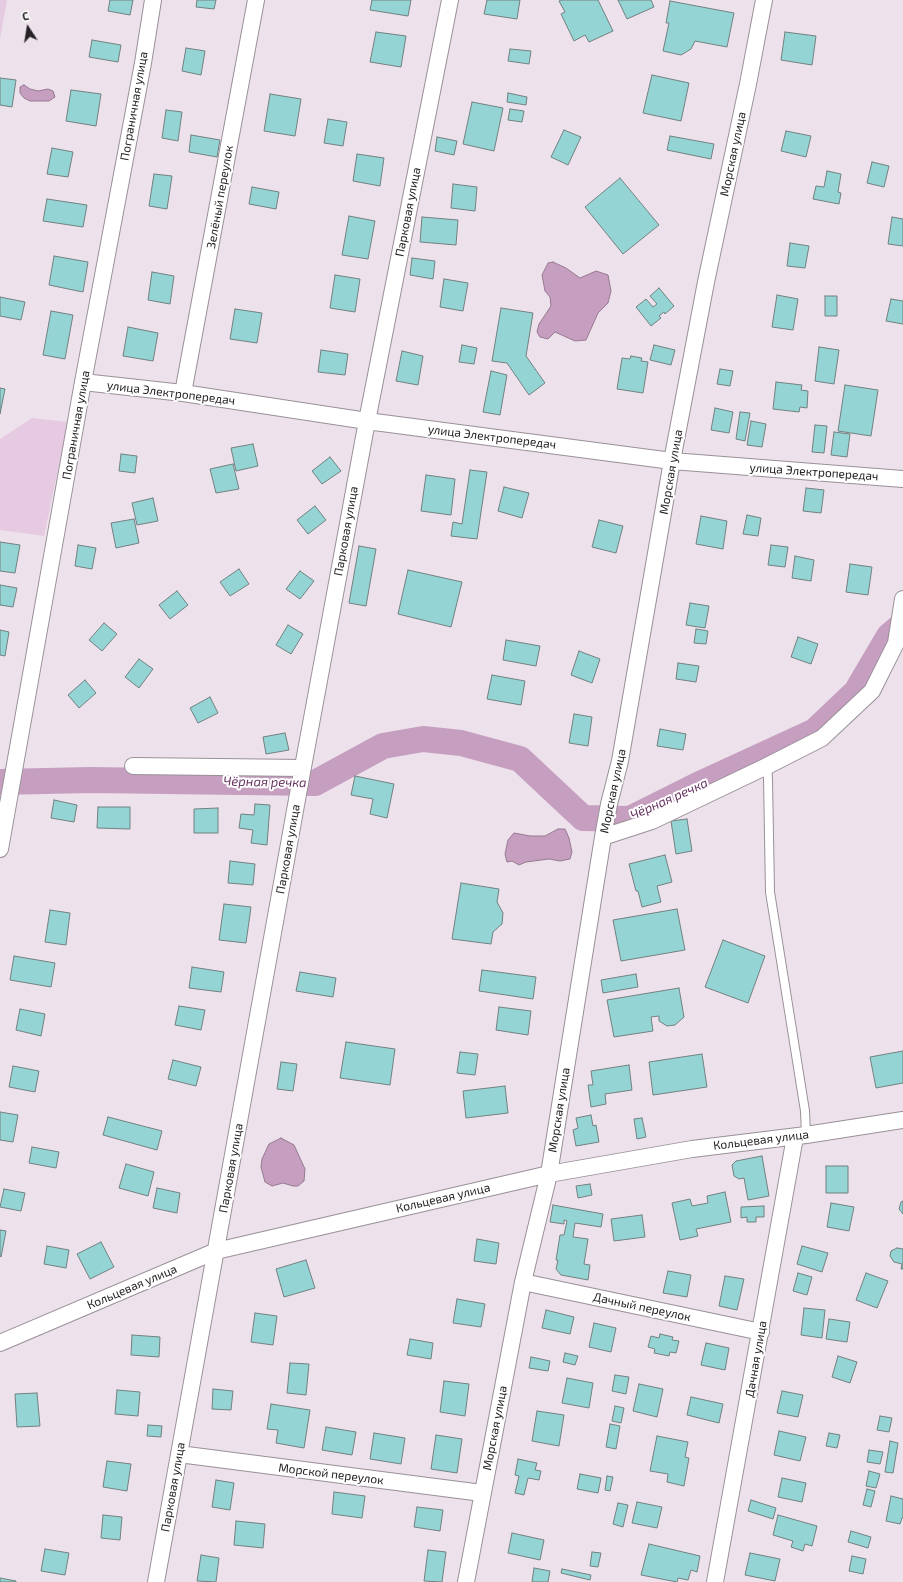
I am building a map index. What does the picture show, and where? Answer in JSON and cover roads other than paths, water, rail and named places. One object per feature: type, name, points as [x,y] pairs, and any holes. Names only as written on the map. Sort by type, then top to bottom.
[{"type":"street","name":"Пограничная улица","points":[[0,849],[153,0]]},
{"type":"street","name":"Зелёный переулок","points":[[183,393],[256,0]]},
{"type":"street","name":"Парковая улица","points":[[156,1582],[302,770],[367,421],[450,0]]},
{"type":"street","name":"Морская улица","points":[[466,1582],[523,1282],[549,1174],[609,804],[620,761],[672,461],[706,282],[748,84],[764,0]]},
{"type":"street","name":"улица Электропередач","points":[[83,382],[183,393],[367,421],[672,461],[903,479]]},
{"type":"street","points":[[604,834],[652,821],[822,738],[872,691],[896,643],[902,607]]},
{"type":"street","points":[[133,766],[302,770]]},
{"type":"street","name":"Кольцевая улица","points":[[0,1343],[216,1251],[549,1174],[692,1149],[800,1136],[903,1120]]},
{"type":"street","name":"Дачная улица","points":[[715,1582],[761,1332],[800,1136]]},
{"type":"street","name":"Дачный переулок","points":[[523,1282],[761,1332]]},
{"type":"street","name":"Морской переулок","points":[[179,1454],[482,1493]]},
{"type":"lane","points":[[767,766],[769,786],[770,892],[805,1111],[800,1136]]},
{"type":"waterway","name":"Чёрная речка","points":[[0,782],[90,780],[315,783],[383,746],[423,739],[461,743],[520,759],[583,818],[630,819],[702,783],[815,731],[856,692],[889,636],[903,624]]}]
